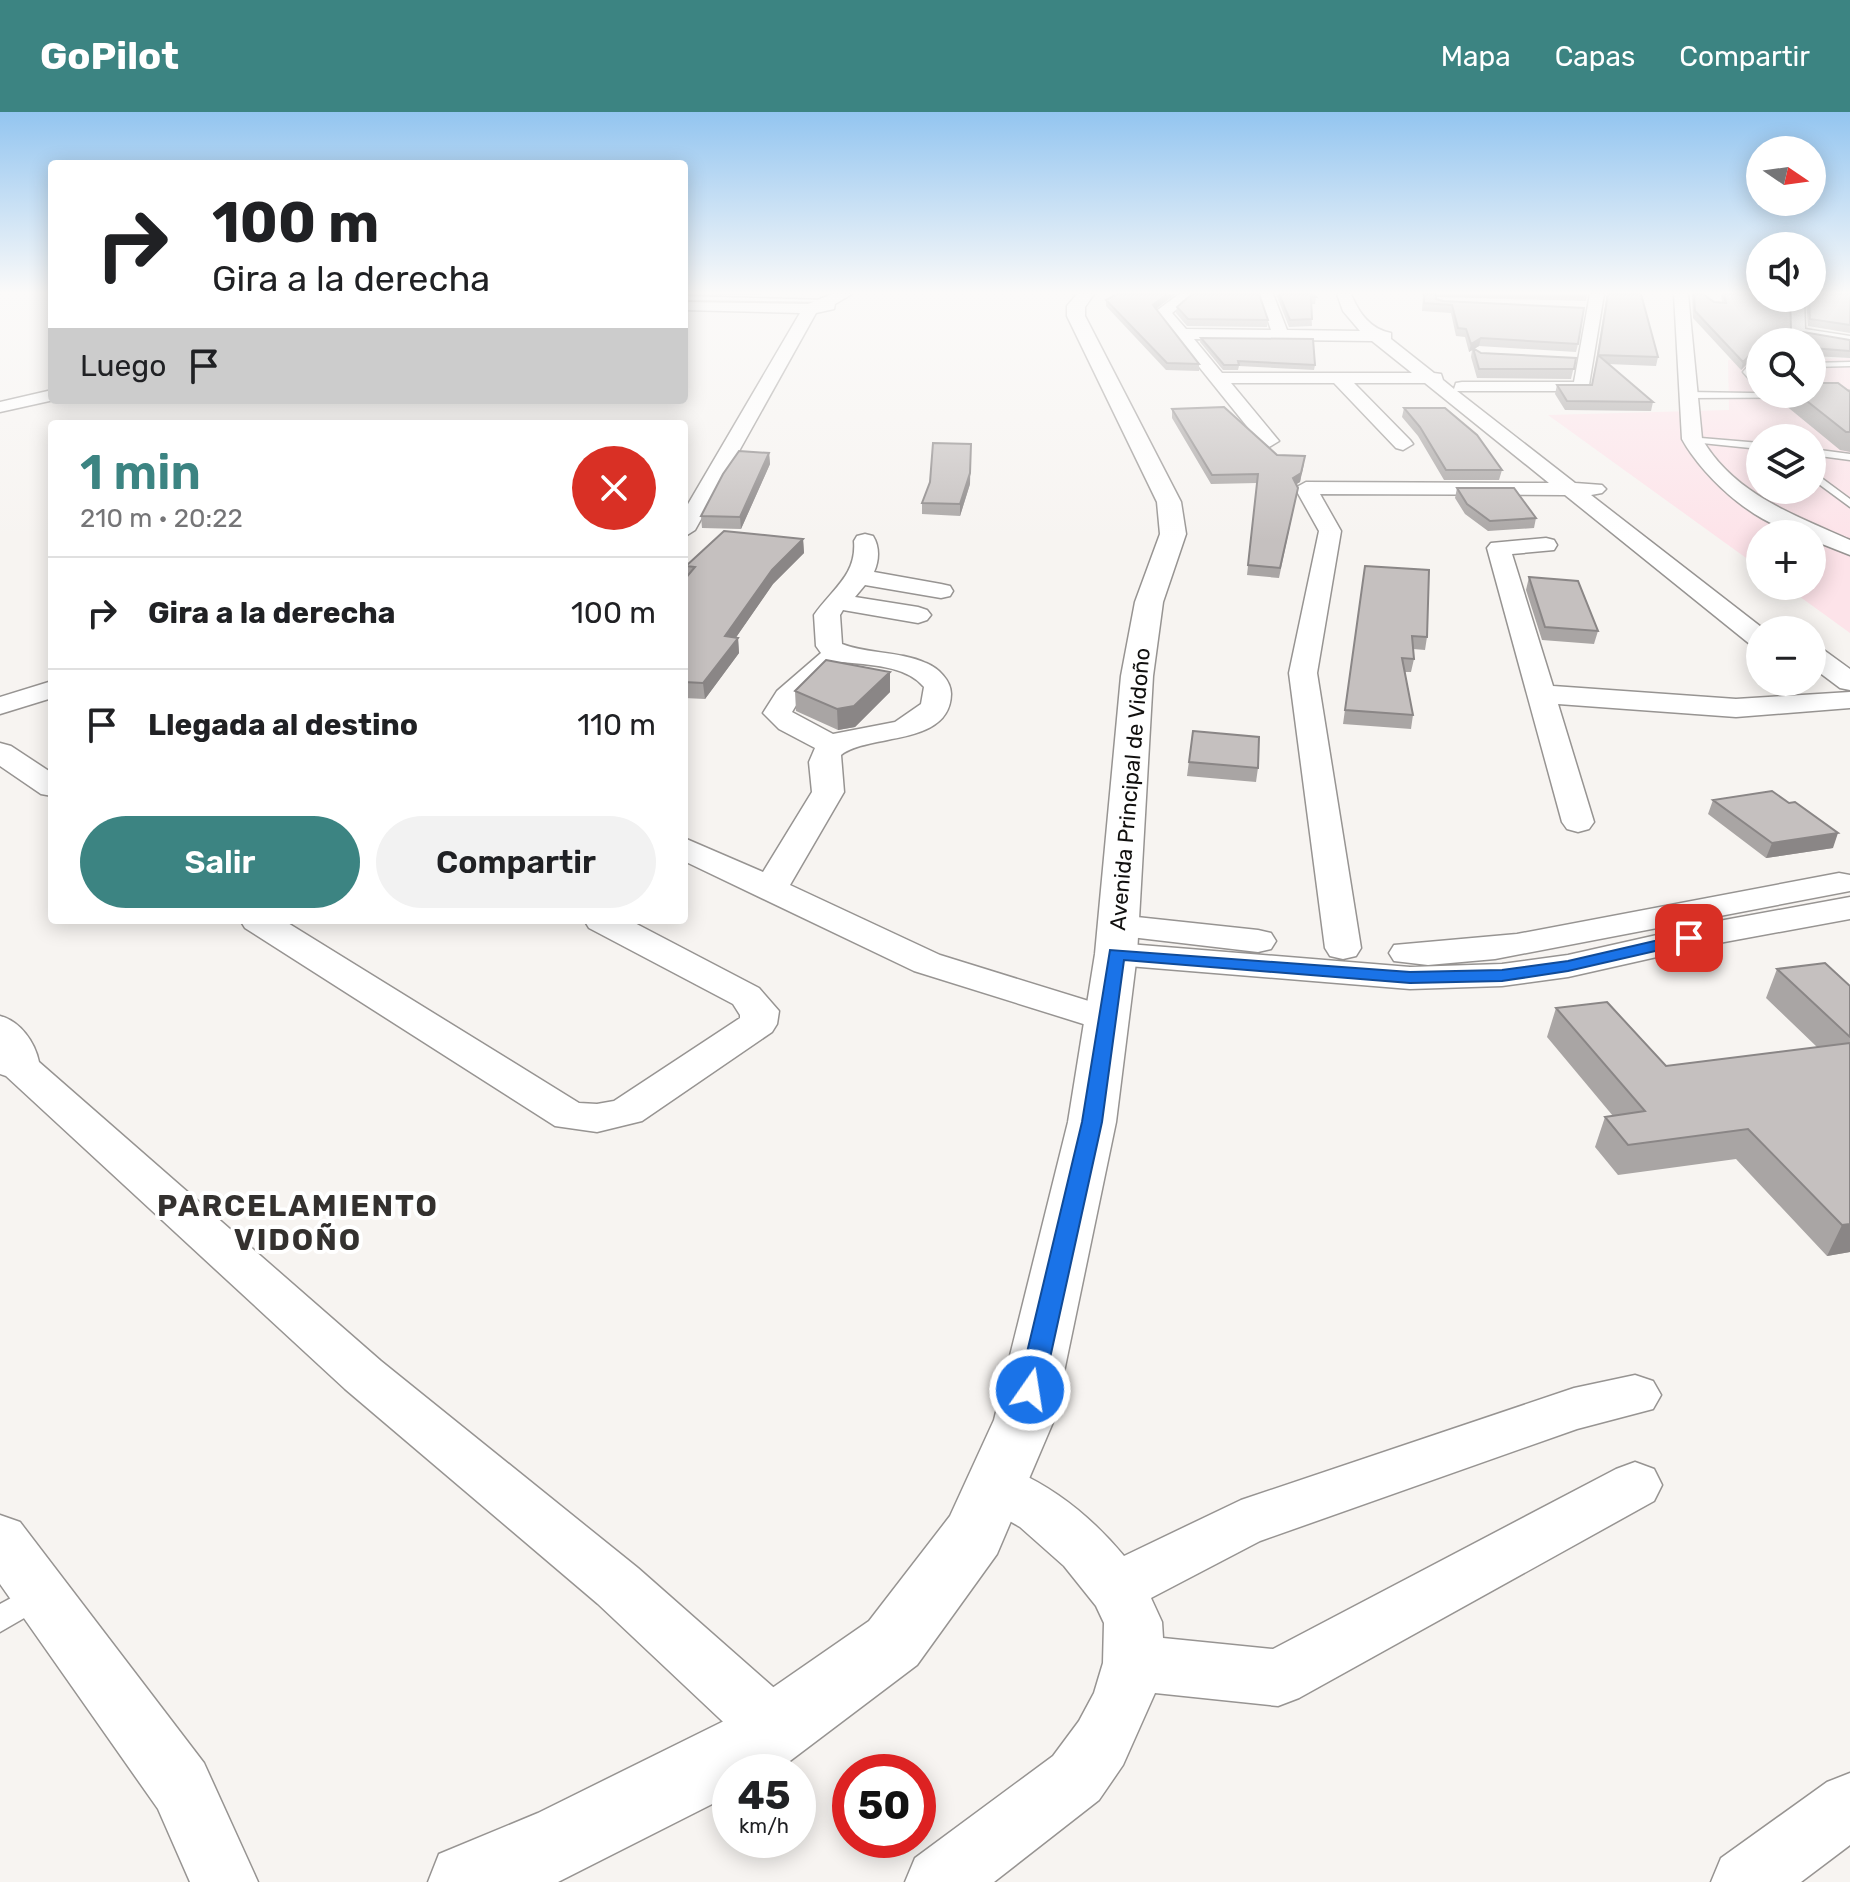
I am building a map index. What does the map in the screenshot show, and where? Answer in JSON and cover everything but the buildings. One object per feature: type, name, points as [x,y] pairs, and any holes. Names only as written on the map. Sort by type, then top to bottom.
[{"type":"main road","name":"Avenida Principal de Vidoño","points":[[467,1882],[565,1840],[752,1745],[893,1643],[974,1534],[1024,1420],[1092,1122],[1117,940],[1137,676],[1149,602],[1173,534],[1173,518],[1162,488],[1106,377]]},
{"type":"street","points":[[688,523],[775,377]]},
{"type":"street","points":[[1448,377],[1746,627]]},
{"type":"street","points":[[1217,378],[1428,378],[1582,387],[1581,377]]},
{"type":"street","points":[[1687,377],[1692,439],[1700,458],[1721,481],[1850,548]]},
{"type":"street","points":[[1711,377],[1715,416],[1729,465],[1755,488],[1850,534]]},
{"type":"street","points":[[1217,378],[1269,441]]},
{"type":"street","points":[[1339,378],[1403,444]]},
{"type":"street","points":[[1428,378],[1760,616]]},
{"type":"street","points":[[0,407],[48,396]]},
{"type":"street","points":[[1343,948],[1303,673],[1330,531],[1306,488],[1582,489]]},
{"type":"street","points":[[832,747],[821,738],[785,722],[777,713],[835,627],[869,558],[865,541]]},
{"type":"street","points":[[1546,545],[1499,548],[1578,822]]},
{"type":"street","points":[[859,577],[941,591]]},
{"type":"street","points":[[835,627],[918,615]]},
{"type":"street","points":[[770,889],[828,792],[829,782],[823,770],[824,757],[832,747],[905,728],[925,718],[937,700],[934,659],[911,665],[835,627]]},
{"type":"street","points":[[1826,671],[1848,698]]},
{"type":"street","points":[[1826,687],[1848,698]]},
{"type":"street","points":[[0,706],[48,690]]},
{"type":"street","points":[[1541,694],[1736,708],[1848,698]]},
{"type":"street","points":[[0,752],[48,784]]},
{"type":"street","points":[[688,850],[927,963],[1107,1019]]},
{"type":"street","points":[[1117,940],[1413,953],[1495,947],[1778,892],[1850,882]]},
{"type":"street","points":[[1117,940],[1395,977],[1502,975],[1568,966],[1719,932],[1850,908]]},
{"type":"street","points":[[264,924],[570,1116],[597,1118],[613,1116],[639,1104],[758,1024],[761,1016],[760,1009],[746,996],[610,924]]},
{"type":"street","points":[[7,1052],[363,1375],[618,1586],[775,1729]]},
{"type":"street","points":[[1116,1588],[1241,1524],[1574,1409],[1635,1395]]},
{"type":"street","points":[[1133,1663],[1278,1678],[1635,1485]]},
{"type":"street","points":[[939,1882],[1076,1778],[1101,1743],[1122,1701],[1133,1663],[1133,1622],[1116,1588],[1084,1549],[1039,1510],[995,1486]]},
{"type":"street","points":[[0,1539],[20,1606],[181,1786],[224,1882]]},
{"type":"street","points":[[1745,1882],[1850,1805]]},
{"type":"lane","points":[[1826,394],[1850,394]]},
{"type":"lane","points":[[1688,399],[1746,437]]},
{"type":"lane","points":[[1826,402],[1850,402]]},
{"type":"lane","points":[[1692,439],[1715,416],[1746,404]]},
{"type":"lane","points":[[1715,416],[1757,408]]},
{"type":"lane","points":[[1826,454],[1850,457]]},
{"type":"lane","points":[[1826,466],[1850,467]]},
{"type":"lane","points":[[1826,485],[1850,504]]},
{"type":"shaded area","points":[[1728,377],[1746,377],[1746,408],[1826,408],[1826,377],[1850,377],[1850,633],[1804,600],[1826,600],[1826,520],[1746,520],[1746,558],[1548,415],[1729,410]]},
{"type":"district","name":"PARCELAMIENTO VIDOÑO","points":[[298,1223]]},
{"type":"route","points":[[1030,1390],[1092,1122],[1116,954],[1410,978],[1502,975],[1568,966],[1689,938]]}]
